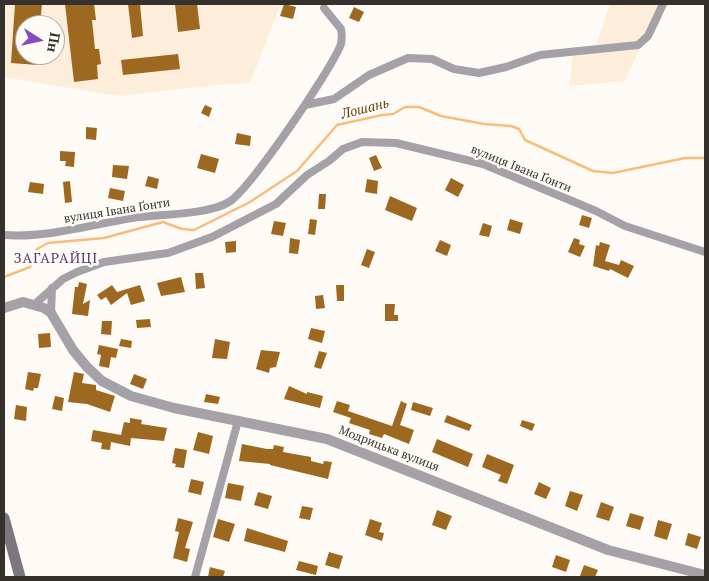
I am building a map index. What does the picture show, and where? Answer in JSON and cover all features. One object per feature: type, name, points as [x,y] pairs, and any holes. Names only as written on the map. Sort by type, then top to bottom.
[{"type":"main road","points":[[4,518],[20,577]]},
{"type":"street","points":[[305,105],[334,99],[369,75],[408,58],[432,59],[454,69],[479,73],[506,67],[540,55],[638,45],[648,36],[663,4]]},
{"type":"street","name":"вулиця Івана Ґонти","points":[[4,235],[18,236],[72,229],[132,218],[221,206],[230,202],[250,180],[305,105],[340,45],[342,38],[341,29],[324,8]]},
{"type":"street","name":"вулиця Івана Ґонти","points":[[35,304],[63,279],[104,262],[168,253],[212,237],[276,204],[307,175],[330,161],[343,149],[362,142],[396,143],[483,164],[596,211],[625,226],[705,252]]},
{"type":"street","points":[[51,313],[52,288]]},
{"type":"street","points":[[4,308],[23,302],[35,304]]},
{"type":"street","name":"Модрицька вулиця","points":[[35,304],[51,313],[73,350],[87,367],[102,381],[118,390],[167,406],[347,445],[608,550],[705,575]]},
{"type":"street","points":[[195,577],[238,421]]},
{"type":"shaded area","points":[[4,4],[273,4],[280,6],[250,83],[119,96],[4,77]]},
{"type":"shaded area","points":[[610,4],[660,4],[625,81],[569,86],[574,48],[596,45]]},
{"type":"building","points":[[15,4],[42,4],[41,15],[15,15],[15,63],[11,63]]},
{"type":"building","points":[[65,4],[94,4],[96,20],[92,20],[95,49],[99,49],[101,64],[97,65],[98,79],[74,82]]},
{"type":"building","points":[[128,4],[140,4],[143,36],[132,38]]},
{"type":"building","points":[[175,4],[197,4],[200,29],[178,32]]},
{"type":"building","points":[[284,4],[296,7],[293,19],[280,16]]},
{"type":"building","points":[[354,7],[364,12],[359,22],[349,18]]},
{"type":"building","points":[[178,54],[180,69],[123,75],[121,60]]},
{"type":"building","points":[[205,105],[212,108],[209,117],[201,113]]},
{"type":"building","points":[[86,127],[97,128],[96,140],[86,139]]},
{"type":"building","points":[[237,133],[251,136],[250,146],[235,144]]},
{"type":"building","points":[[60,151],[75,152],[74,167],[65,166],[66,161],[60,161]]},
{"type":"building","points":[[201,154],[219,159],[215,173],[197,168]]},
{"type":"building","points":[[376,155],[382,168],[374,171],[369,158]]},
{"type":"building","points":[[113,165],[129,166],[127,179],[112,177]]},
{"type":"building","points":[[148,176],[159,179],[157,189],[145,186]]},
{"type":"building","points":[[451,178],[464,185],[458,197],[445,190]]},
{"type":"building","points":[[367,179],[378,181],[377,194],[365,192]]},
{"type":"building","points":[[70,181],[72,202],[65,203],[63,182]]},
{"type":"building","points":[[30,182],[44,184],[43,194],[28,192]]},
{"type":"building","points":[[110,188],[125,191],[123,201],[108,198]]},
{"type":"building","points":[[319,194],[326,194],[325,209],[318,209]]},
{"type":"building","points":[[390,196],[417,208],[412,221],[385,210]]},
{"type":"building","points":[[582,215],[592,218],[589,228],[579,225]]},
{"type":"building","points":[[310,219],[317,220],[315,235],[308,234]]},
{"type":"building","points":[[510,219],[523,223],[520,234],[507,230]]},
{"type":"building","points":[[274,221],[286,223],[283,236],[271,234]]},
{"type":"building","points":[[483,223],[492,226],[489,237],[479,235]]},
{"type":"building","points":[[290,238],[300,240],[298,254],[289,253]]},
{"type":"building","points":[[574,238],[580,240],[579,244],[585,246],[580,257],[568,252]]},
{"type":"building","points":[[440,240],[451,245],[447,256],[435,251]]},
{"type":"building","points":[[236,241],[236,252],[226,253],[225,242]]},
{"type":"building","points":[[600,242],[610,245],[605,261],[619,265],[621,260],[634,266],[628,278],[610,269],[609,271],[593,266],[596,245],[599,246]]},
{"type":"building","points":[[367,249],[375,252],[369,268],[361,265]]},
{"type":"building","points":[[195,273],[203,273],[205,288],[196,289]]},
{"type":"building","points":[[181,277],[185,292],[161,296],[157,283]]},
{"type":"building","points":[[79,282],[87,284],[83,304],[90,300],[88,316],[72,314],[75,287],[78,287]]},
{"type":"building","points":[[112,285],[117,292],[140,285],[145,301],[131,305],[127,293],[111,305],[106,297],[101,300],[97,295]]},
{"type":"building","points":[[336,285],[344,285],[344,301],[337,301]]},
{"type":"building","points":[[323,295],[325,308],[316,309],[315,296]]},
{"type":"building","points":[[385,304],[395,304],[394,315],[398,315],[398,321],[385,321]]},
{"type":"building","points":[[150,319],[151,327],[137,328],[136,320]]},
{"type":"building","points":[[102,321],[112,321],[111,335],[101,334]]},
{"type":"building","points":[[311,328],[325,331],[322,343],[308,339]]},
{"type":"building","points":[[50,333],[51,347],[39,348],[38,334]]},
{"type":"building","points":[[121,339],[132,341],[131,348],[119,346]]},
{"type":"building","points":[[215,339],[230,342],[227,359],[212,358]]},
{"type":"building","points":[[99,345],[118,349],[116,358],[111,357],[109,368],[99,366],[101,355],[97,354]]},
{"type":"building","points":[[261,350],[280,352],[276,367],[270,368],[269,373],[256,369]]},
{"type":"building","points":[[319,351],[327,353],[321,369],[314,367]]},
{"type":"building","points":[[28,372],[41,374],[38,388],[34,388],[33,391],[25,389]]},
{"type":"building","points":[[74,372],[84,374],[82,383],[96,385],[96,390],[115,396],[110,412],[87,404],[68,402]]},
{"type":"building","points":[[134,374],[147,379],[143,389],[130,384]]},
{"type":"building","points":[[289,386],[307,394],[307,392],[323,396],[320,408],[284,399]]},
{"type":"building","points":[[206,394],[220,397],[218,404],[204,402]]},
{"type":"building","points":[[55,396],[64,398],[62,411],[52,409]]},
{"type":"building","points":[[337,401],[350,405],[348,411],[392,426],[401,401],[407,404],[400,425],[414,430],[409,444],[384,434],[382,438],[369,434],[370,430],[349,423],[351,418],[333,412]]},
{"type":"building","points":[[413,402],[433,408],[430,416],[411,410]]},
{"type":"building","points":[[16,405],[27,407],[26,421],[14,419]]},
{"type":"building","points":[[447,415],[472,425],[469,431],[444,422]]},
{"type":"building","points":[[130,418],[142,420],[141,424],[167,428],[164,441],[131,438],[130,446],[111,442],[110,450],[101,449],[102,443],[91,441],[93,430],[121,435],[124,422],[130,423]]},
{"type":"building","points":[[522,420],[535,424],[532,431],[520,426]]},
{"type":"building","points":[[198,432],[213,436],[209,454],[193,450]]},
{"type":"building","points":[[437,439],[473,454],[468,467],[432,452]]},
{"type":"building","points":[[242,444],[267,449],[273,449],[274,445],[284,447],[283,452],[311,457],[311,461],[323,464],[324,461],[332,462],[328,479],[270,464],[239,461]]},
{"type":"building","points":[[175,448],[187,450],[184,468],[175,467],[176,464],[172,463]]},
{"type":"building","points":[[487,454],[514,465],[507,484],[498,481],[501,475],[482,467]]},
{"type":"building","points":[[191,479],[204,482],[201,495],[188,492]]},
{"type":"building","points":[[539,482],[551,488],[546,499],[534,494]]},
{"type":"building","points":[[228,483],[244,486],[241,501],[225,498]]},
{"type":"building","points":[[570,491],[583,495],[577,511],[565,506]]},
{"type":"building","points":[[258,492],[272,496],[268,509],[254,505]]},
{"type":"building","points":[[601,502],[614,507],[609,521],[596,517]]},
{"type":"building","points":[[302,506],[313,508],[310,520],[299,518]]},
{"type":"building","points":[[437,510],[452,516],[446,530],[432,525]]},
{"type":"building","points":[[630,513],[644,517],[640,530],[626,526]]},
{"type":"building","points":[[178,518],[193,522],[185,548],[190,549],[187,562],[173,558],[179,532],[175,531]]},
{"type":"building","points":[[218,519],[235,524],[229,542],[213,537]]},
{"type":"building","points":[[370,519],[382,523],[379,532],[384,533],[382,541],[365,535]]},
{"type":"building","points":[[658,520],[672,524],[667,540],[654,536]]},
{"type":"building","points":[[247,528],[288,541],[285,552],[244,541]]},
{"type":"building","points":[[688,533],[701,537],[697,549],[685,545]]},
{"type":"building","points":[[329,552],[343,556],[339,569],[325,565]]},
{"type":"building","points":[[556,555],[570,560],[566,572],[552,567]]},
{"type":"building","points":[[299,561],[318,566],[316,575],[296,570]]},
{"type":"building","points":[[584,565],[598,570],[595,577],[580,576]]},
{"type":"building","points":[[210,567],[225,571],[223,577],[208,577]]},
{"type":"waterway","name":"Лошань","points":[[4,277],[30,267],[37,249],[48,243],[104,238],[163,222],[182,229],[194,230],[250,202],[297,171],[337,125],[393,114],[405,107],[419,107],[441,116],[484,124],[511,126],[519,129],[525,140],[593,171],[613,173],[685,158],[705,158]]},
{"type":"district","name":"ЗАГАРАЙЦІ","points":[[56,259]]}]
